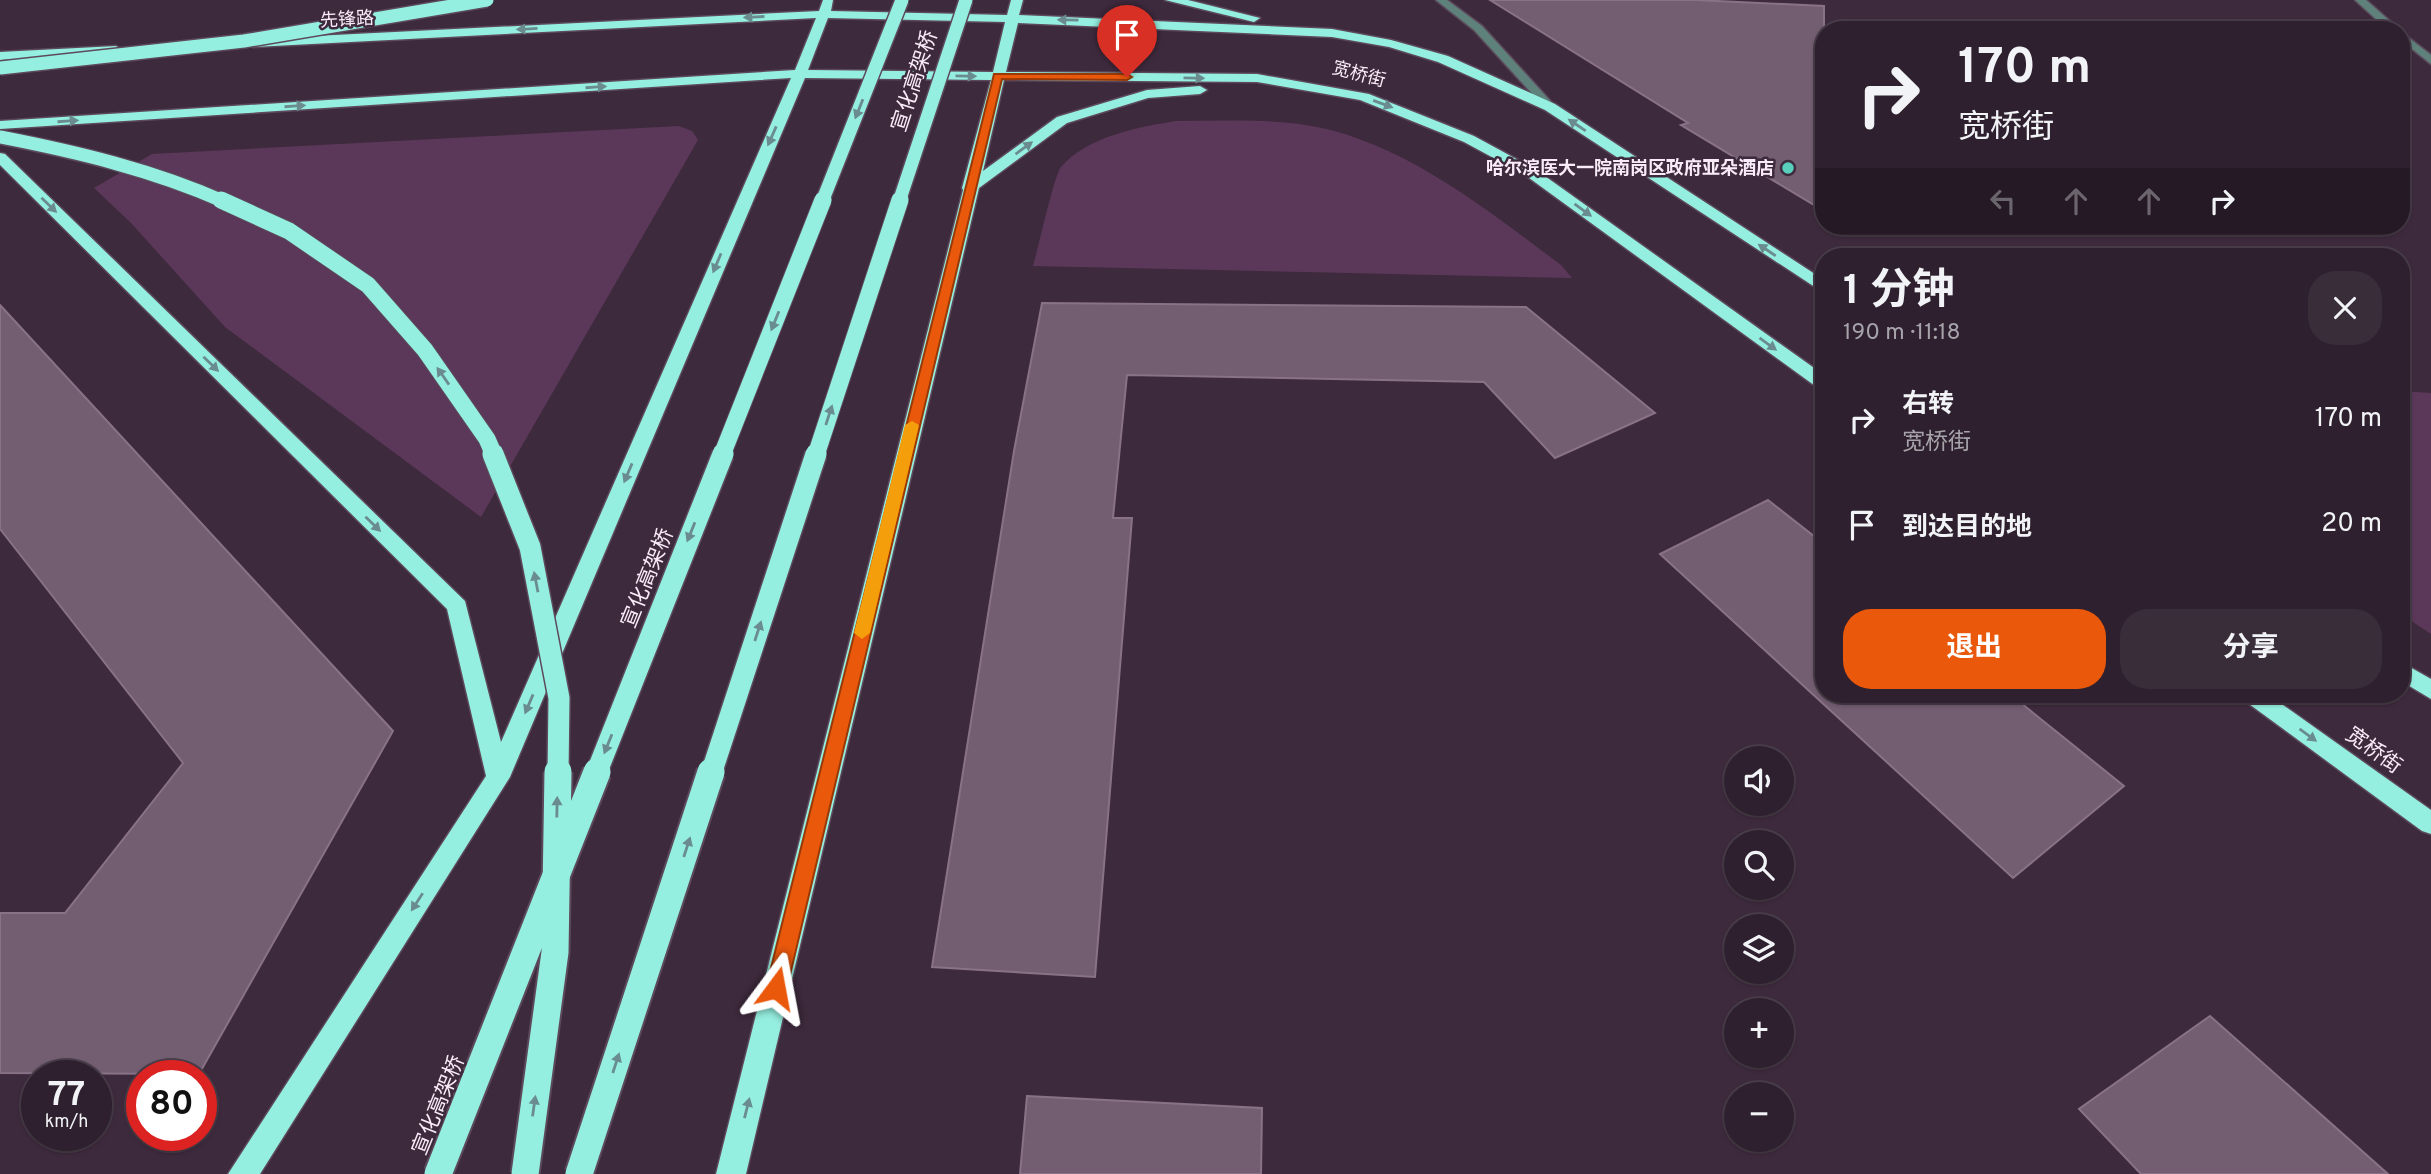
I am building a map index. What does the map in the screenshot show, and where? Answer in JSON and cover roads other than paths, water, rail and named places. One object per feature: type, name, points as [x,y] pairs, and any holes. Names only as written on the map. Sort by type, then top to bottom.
[{"type":"highway","points":[[0,68],[156,54],[265,40],[487,0]]},
{"type":"highway","points":[[243,1174],[498,777],[800,74],[829,0]]},
{"type":"highway","name":"宣化高架桥","points":[[438,1174],[902,0]]},
{"type":"highway","name":"宣化高架桥","points":[[579,1174],[966,0]]},
{"type":"highway","points":[[731,1174],[1017,0]]},
{"type":"highway","points":[[1171,0],[1332,33]]},
{"type":"highway","name":"宽桥街","points":[[822,14],[1332,33],[1391,44],[1443,59],[1550,107],[1815,282]]},
{"type":"highway","name":"先锋路","points":[[0,56],[822,14]]},
{"type":"highway","points":[[0,125],[800,74]]},
{"type":"highway","name":"宽桥街","points":[[800,74],[1257,78],[1364,97],[1469,139],[1530,172],[1815,378]]},
{"type":"highway","points":[[970,188],[1062,120],[1147,94],[1317,87]]},
{"type":"highway","points":[[0,137],[85,153],[189,186],[289,231],[368,285],[425,350],[487,439],[530,547],[559,698],[555,952],[525,1174]]},
{"type":"highway","points":[[0,157],[457,606],[498,777]]},
{"type":"highway","points":[[2410,676],[2431,690]]},
{"type":"highway","name":"宽桥街","points":[[2264,703],[2431,824]]},
{"type":"street","points":[[1441,0],[1478,28],[1550,107]]},
{"type":"street","points":[[2360,0],[2384,21]]},
{"type":"street","points":[[2410,43],[2431,61]]},
{"type":"place","name":"哈尔滨医大一院南岗区政府亚朵酒店","points":[[1788,168]]}]
